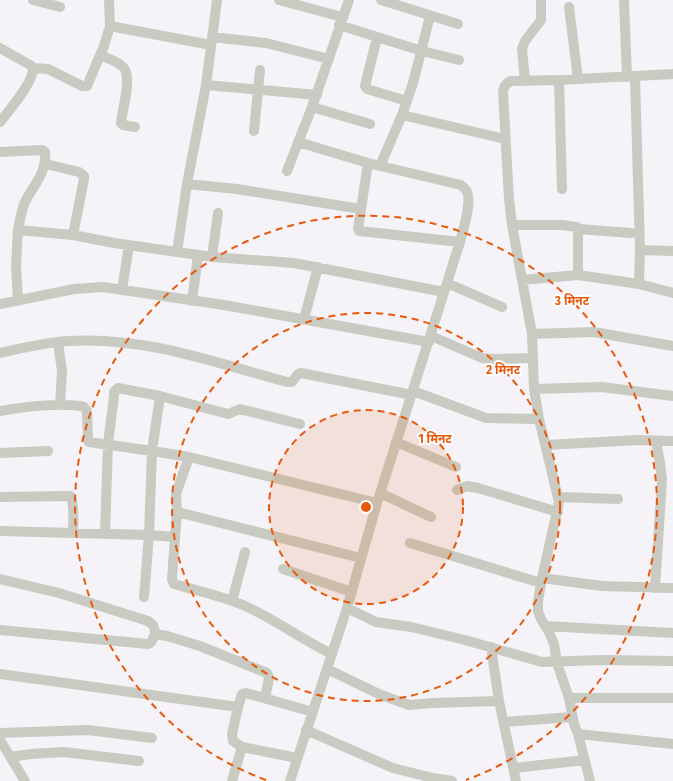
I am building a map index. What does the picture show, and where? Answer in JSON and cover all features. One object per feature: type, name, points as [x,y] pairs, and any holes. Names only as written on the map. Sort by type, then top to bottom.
[{"type":"street","points":[[33,0],[60,6]]},
{"type":"street","points":[[0,48],[33,68],[48,69],[82,86],[85,86],[89,82],[110,26],[109,0]]},
{"type":"street","points":[[177,252],[187,184],[206,85],[217,0]]},
{"type":"street","points":[[279,0],[341,21],[377,37],[422,51],[459,60]]},
{"type":"street","points":[[287,172],[317,95],[349,0]]},
{"type":"street","points":[[381,0],[458,24]]},
{"type":"street","points":[[525,81],[522,49],[525,41],[541,20],[541,0]]},
{"type":"street","points":[[624,0],[631,77],[640,250],[639,284]]},
{"type":"street","points":[[569,7],[578,79]]},
{"type":"street","points":[[380,166],[407,101],[422,51],[430,16]]},
{"type":"street","points":[[110,26],[212,41],[266,43],[329,59]]},
{"type":"street","points":[[377,37],[365,86],[367,89],[407,101]]},
{"type":"street","points":[[100,55],[116,62],[126,70],[127,81],[121,123],[123,125],[135,128]]},
{"type":"street","points":[[0,122],[14,105],[31,78],[33,68]]},
{"type":"street","points":[[254,131],[260,70]]},
{"type":"street","points":[[590,781],[572,717],[569,698],[557,663],[554,644],[538,611],[538,601],[558,512],[559,497],[539,419],[534,389],[532,334],[512,225],[505,139],[504,86],[511,81],[673,74]]},
{"type":"street","points":[[559,80],[562,189]]},
{"type":"street","points":[[206,85],[317,95]]},
{"type":"street","points":[[312,107],[370,124]]},
{"type":"street","points":[[402,115],[505,139]]},
{"type":"street","points":[[290,781],[352,592],[396,442],[460,242],[468,205],[468,196],[465,188],[461,185],[368,163],[298,142]]},
{"type":"street","points":[[0,152],[42,150],[46,152],[46,164],[25,202],[20,217],[16,266],[18,301]]},
{"type":"street","points":[[368,163],[358,229],[361,232],[460,242]]},
{"type":"street","points":[[46,164],[79,172],[84,176],[73,235]]},
{"type":"street","points":[[187,184],[237,189],[361,209]]},
{"type":"street","points":[[212,257],[218,212]]},
{"type":"street","points":[[512,225],[575,225],[578,228],[631,233]]},
{"type":"street","points":[[578,228],[578,276]]},
{"type":"street","points":[[18,230],[73,235],[212,257],[294,263],[445,288],[502,307]]},
{"type":"street","points":[[122,290],[129,244]]},
{"type":"street","points":[[640,250],[673,251]]},
{"type":"street","points":[[192,301],[198,255]]},
{"type":"street","points":[[304,319],[318,267]]},
{"type":"street","points":[[522,280],[578,276],[639,284],[673,293]]},
{"type":"street","points":[[0,304],[89,287],[103,287],[224,305],[430,339],[482,358],[533,358]]},
{"type":"street","points":[[532,334],[594,332],[673,346]]},
{"type":"street","points":[[0,353],[58,342],[101,340],[152,346],[165,348],[287,382],[292,382],[298,374],[301,373],[412,393],[486,418],[539,419]]},
{"type":"street","points":[[58,342],[62,371],[60,404]]},
{"type":"street","points":[[534,389],[602,387],[673,396]]},
{"type":"street","points":[[105,534],[108,444],[116,390],[121,388],[160,396],[228,414],[240,409],[300,424]]},
{"type":"street","points":[[144,597],[149,535],[152,451],[160,396]]},
{"type":"street","points":[[0,411],[60,404],[84,407],[87,411],[88,440],[91,442],[189,458],[379,498],[431,517]]},
{"type":"street","points":[[546,444],[602,441],[673,442]]},
{"type":"street","points":[[655,588],[662,480],[656,441]]},
{"type":"street","points":[[396,442],[456,467]]},
{"type":"street","points":[[0,453],[48,451]]},
{"type":"street","points":[[189,458],[176,494],[177,512],[172,579],[173,583],[245,606],[314,646],[332,654]]},
{"type":"street","points":[[457,490],[467,486],[478,488],[558,512]]},
{"type":"street","points":[[0,497],[70,496],[73,504],[73,533]]},
{"type":"street","points":[[559,497],[618,499]]},
{"type":"street","points":[[177,512],[362,558]]},
{"type":"street","points":[[0,531],[176,537]]},
{"type":"street","points":[[410,543],[542,581],[602,586],[673,588]]},
{"type":"street","points":[[232,601],[245,552]]},
{"type":"street","points":[[283,569],[352,592]]},
{"type":"street","points":[[0,579],[59,593],[148,621],[153,625],[156,634],[152,642],[148,644],[0,630]]},
{"type":"street","points":[[347,608],[376,622],[411,626],[542,662],[557,663],[602,660],[673,661]]},
{"type":"street","points":[[545,626],[673,633]]},
{"type":"street","points":[[156,634],[214,651],[267,673],[269,678],[265,698]]},
{"type":"street","points":[[491,647],[499,701],[516,781]]},
{"type":"street","points":[[327,669],[409,705],[499,701]]},
{"type":"street","points":[[0,674],[238,707]]},
{"type":"street","points":[[297,758],[242,747],[233,741],[232,737],[242,694],[265,698],[313,712]]},
{"type":"street","points":[[569,698],[673,698]]},
{"type":"street","points":[[504,722],[572,717]]},
{"type":"street","points":[[0,733],[88,730],[152,738]]},
{"type":"street","points":[[306,730],[409,777],[452,781]]},
{"type":"street","points":[[578,734],[673,744]]},
{"type":"street","points":[[0,740],[25,781]]},
{"type":"street","points":[[232,781],[242,747]]},
{"type":"street","points":[[10,757],[64,752],[140,761]]},
{"type":"street","points":[[514,768],[584,760]]}]
